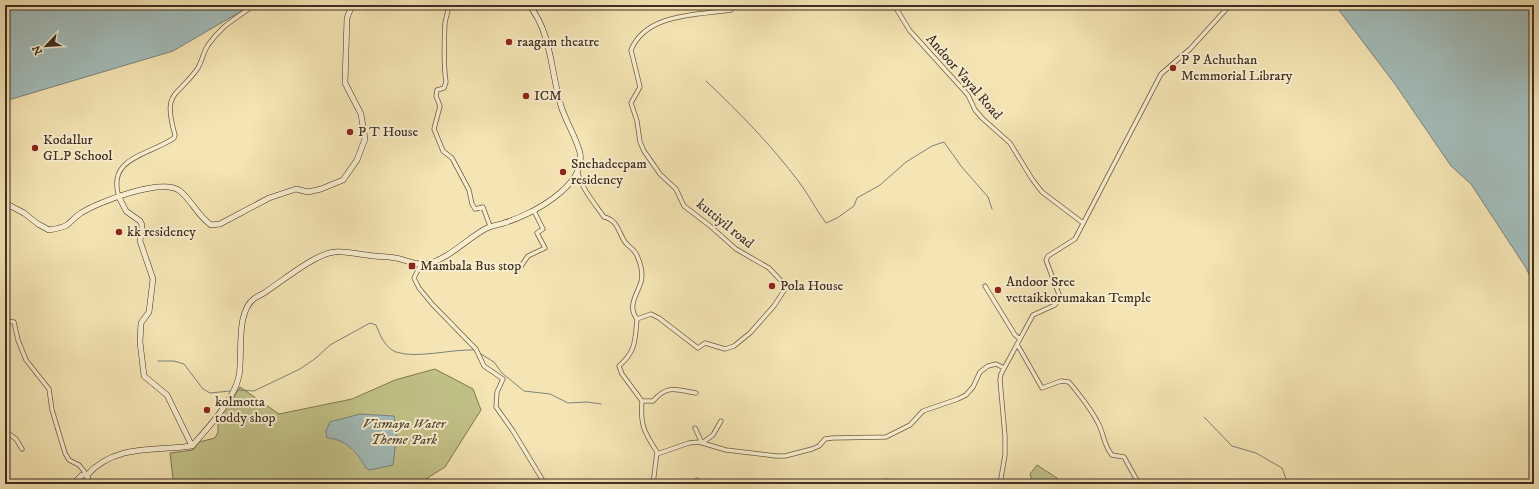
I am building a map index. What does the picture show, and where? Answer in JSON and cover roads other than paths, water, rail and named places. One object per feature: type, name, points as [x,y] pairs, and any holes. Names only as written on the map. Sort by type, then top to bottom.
[{"type":"main road","points":[[5,203],[24,212],[38,224],[50,230],[66,226],[80,213],[119,197],[150,188],[168,187],[180,191],[204,221],[211,225],[220,224],[269,198],[296,189],[308,192],[342,180],[357,160],[364,139],[361,114],[345,83],[347,18],[352,5]]},
{"type":"main road","points":[[73,484],[82,475],[87,475],[102,461],[134,450],[192,446],[209,427],[232,394],[239,378],[241,348],[240,336],[245,313],[254,298],[263,294],[302,267],[334,252],[397,258],[426,264],[456,250],[490,226],[505,223],[538,207],[566,187],[578,173],[580,153],[561,106],[553,64],[541,26],[529,5]]},
{"type":"main road","points":[[119,197],[126,211],[140,221],[142,225],[140,241],[153,278],[149,312],[141,323],[140,342],[144,376],[167,394],[192,446]]},
{"type":"main road","points":[[87,475],[89,484]]},
{"type":"street","points":[[119,197],[116,179],[122,167],[174,138],[175,135],[170,102],[173,95],[197,69],[204,50],[218,32],[232,19],[254,5]]},
{"type":"street","points":[[448,5],[449,13],[446,20],[444,41],[446,82],[444,88],[437,90],[436,96],[440,106],[434,129],[444,151],[452,158],[469,190],[472,204],[476,209],[483,207],[490,226]]},
{"type":"street","name":"kuttiyil road","points":[[637,319],[651,314],[660,318],[698,348],[705,343],[725,349],[734,346],[750,333],[774,306],[785,289],[782,281],[769,268],[736,249],[703,220],[684,206],[676,189],[660,174],[642,147],[631,103],[640,87],[631,50],[642,33],[659,22],[673,18],[731,10],[730,5]]},
{"type":"street","name":"Andoor Vayal Road","points":[[894,5],[910,31],[968,95],[975,110],[1010,143],[1032,180],[1042,192],[1083,223]]},
{"type":"street","points":[[1000,484],[1005,455],[1005,436],[1000,380],[1004,368],[1033,315],[1055,305],[1058,301],[1059,294],[1046,260],[1048,256],[1075,239],[1161,74],[1190,49],[1230,5]]},
{"type":"street","points":[[578,173],[579,179],[604,217],[610,218],[617,226],[625,243],[634,248],[639,258],[642,270],[641,282],[632,303],[634,316],[637,319],[635,344],[631,355],[619,366],[622,374],[642,401],[643,430],[657,454],[653,471],[653,484]]},
{"type":"street","points":[[519,269],[528,256],[545,248],[537,233],[543,229],[534,211],[538,207]]},
{"type":"street","points":[[421,264],[414,278],[419,288],[449,322],[471,342],[476,348],[484,366],[503,379],[496,392],[496,407],[514,431],[545,484]]},
{"type":"street","points":[[986,286],[1015,335],[1020,339]]},
{"type":"street","points":[[5,321],[14,322],[18,340],[26,360],[49,389],[52,410],[60,440],[69,460],[79,465],[87,475]]},
{"type":"street","points":[[1017,344],[1042,388],[1061,381],[1069,382],[1097,421],[1110,453],[1112,455],[1124,457],[1140,484]]},
{"type":"street","points":[[657,454],[690,443],[702,443],[726,450],[776,456],[812,449],[819,446],[825,439],[886,437],[910,425],[923,411],[966,395],[973,387],[980,372],[988,366],[996,364],[1004,368]]},
{"type":"street","points":[[642,401],[653,401],[661,392],[667,389],[696,393]]},
{"type":"street","points":[[702,443],[713,435],[721,421]]},
{"type":"street","points":[[695,428],[702,443]]},
{"type":"street","points":[[5,431],[16,439],[22,449]]},
{"type":"street","points":[[881,484],[885,481],[907,484]]},
{"type":"water","points":[[5,5],[252,5],[173,51],[5,101]]},
{"type":"water","points":[[1335,5],[1534,5],[1534,285],[1526,268],[1471,184],[1451,166],[1395,84]]},
{"type":"water","points":[[360,414],[394,416],[397,431],[393,465],[370,470],[366,468],[350,447],[340,441],[327,438],[326,431],[330,422]]},
{"type":"waterway","points":[[706,81],[743,117],[778,155],[803,187],[826,223],[837,218],[854,206],[857,198],[880,185],[906,162],[932,146],[944,142],[961,166],[988,197],[992,209]]},
{"type":"waterway","points":[[239,390],[254,391],[300,369],[316,358],[330,345],[370,323],[376,325],[386,344],[389,348],[396,352],[404,354],[424,354],[474,350]]},
{"type":"waterway","points":[[481,354],[494,362],[502,373],[524,391],[550,394],[568,403],[587,402],[601,404]]},
{"type":"waterway","points":[[158,361],[174,361],[184,364],[203,389],[210,393],[230,391]]},
{"type":"waterway","points":[[1204,417],[1232,446],[1256,453],[1282,468],[1288,484]]},
{"type":"place","name":"raagam theatre","points":[[509,42]]},
{"type":"place","name":"P P Achuthan Memmorial Library","points":[[1173,68]]},
{"type":"place","name":"ICM","points":[[526,96]]},
{"type":"place","name":"P T House","points":[[350,132]]},
{"type":"place","name":"Kodallur GLP School","points":[[35,148]]},
{"type":"place","name":"Snehadeepam residency","points":[[563,172]]},
{"type":"place","name":"kk residency","points":[[119,232]]},
{"type":"place","name":"Mambala Bus stop","points":[[412,266]]},
{"type":"place","name":"Pola House","points":[[772,286]]},
{"type":"place","name":"Andoor Sree vettaikkorumakan Temple","points":[[998,290]]},
{"type":"place","name":"kolmotta toddy shop","points":[[207,410]]},
{"type":"park label","name":"Vismaya Water Theme Park","points":[[404,432]]}]
